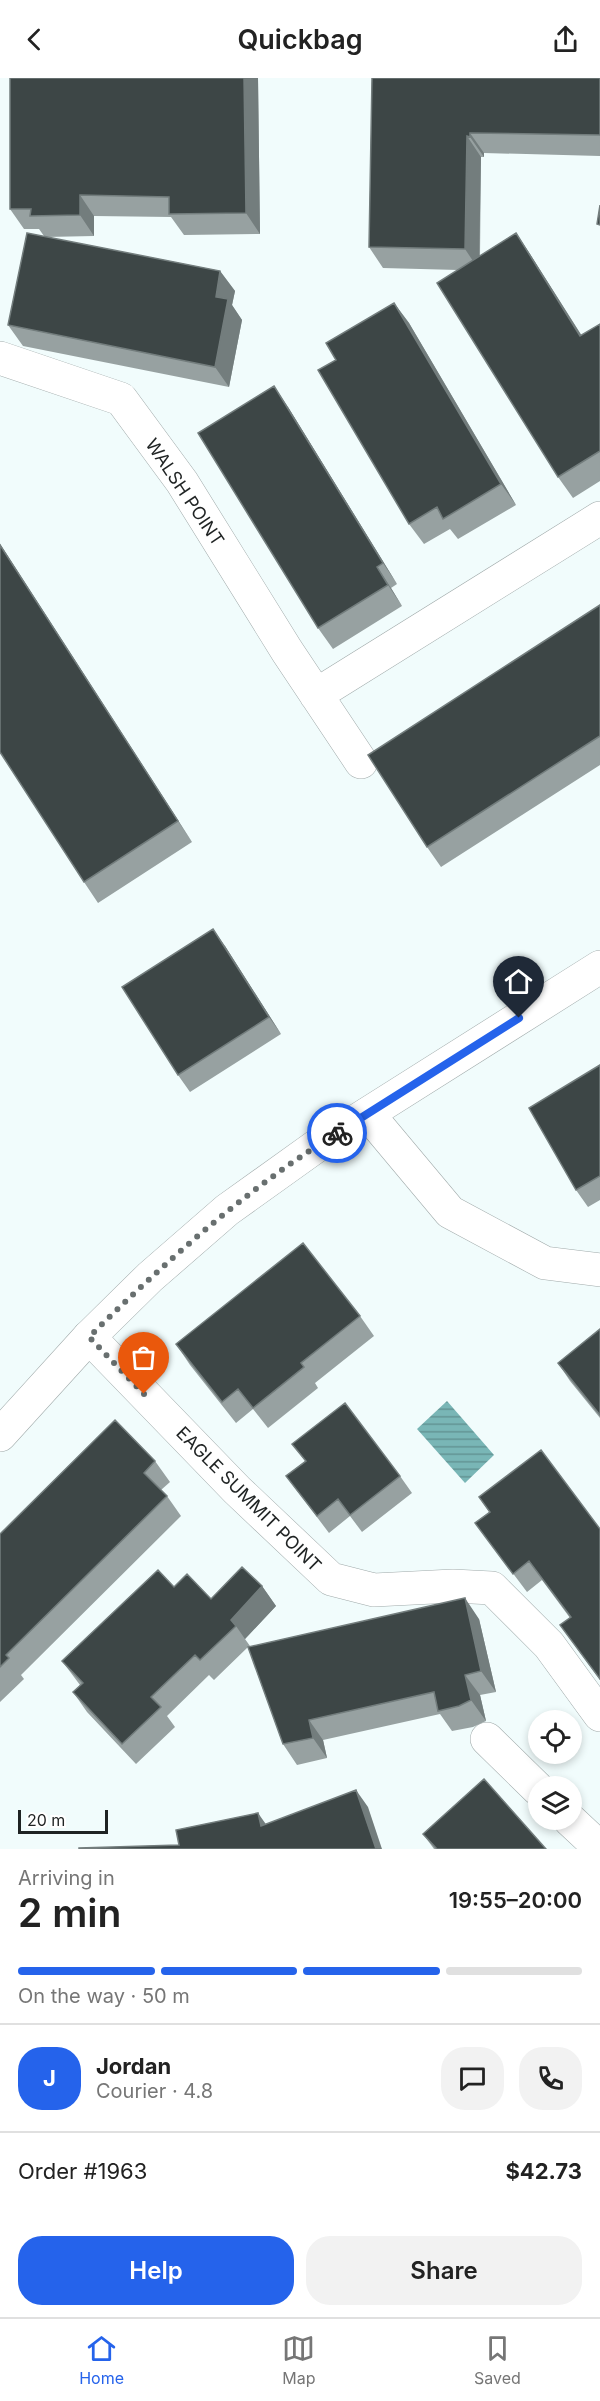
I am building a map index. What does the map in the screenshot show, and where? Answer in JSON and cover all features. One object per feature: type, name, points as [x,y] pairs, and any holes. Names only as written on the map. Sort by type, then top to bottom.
[{"type":"street","name":"WALSH POINT","points":[[0,358],[120,399],[182,482],[316,695],[361,762]]},
{"type":"street","points":[[316,695],[600,518]]},
{"type":"street","points":[[0,1435],[89,1337],[150,1277],[227,1210],[315,1147],[600,967]]},
{"type":"street","points":[[368,1114],[450,1212],[545,1263],[600,1270]]},
{"type":"street","name":"EAGLE SUMMIT POINT","points":[[89,1337],[237,1490],[331,1580],[374,1590],[453,1586],[492,1588],[549,1645],[600,1715]]},
{"type":"street","points":[[487,1739],[528,1779]]},
{"type":"street","points":[[581,1830],[600,1848]]},
{"type":"water","points":[[447,1401],[494,1455],[465,1483],[417,1429]]},
{"type":"building","points":[[10,78],[244,78],[246,213],[169,214],[169,197],[80,195],[80,215],[30,216],[31,209],[10,209]]},
{"type":"building","points":[[372,78],[600,78],[600,135],[470,133],[470,137],[467,136],[465,249],[369,247]]},
{"type":"building","points":[[600,205],[600,225],[597,224]]},
{"type":"building","points":[[27,233],[220,271],[216,297],[228,299],[215,367],[8,325]]},
{"type":"building","points":[[516,233],[580,336],[600,324],[600,451],[558,477],[437,283]]},
{"type":"building","points":[[394,303],[501,484],[443,519],[437,507],[409,524],[318,370],[336,360],[326,343]]},
{"type":"building","points":[[274,386],[383,563],[377,567],[388,585],[318,628],[198,433]]},
{"type":"building","points":[[0,545],[178,821],[84,882],[0,752]]},
{"type":"building","points":[[600,605],[600,736],[427,847],[368,755]]},
{"type":"building","points":[[213,929],[269,1017],[178,1075],[122,987]]},
{"type":"building","points":[[600,1065],[600,1176],[576,1190],[529,1108]]},
{"type":"building","points":[[303,1243],[360,1316],[301,1363],[304,1367],[253,1408],[238,1389],[222,1402],[176,1344]]},
{"type":"building","points":[[600,1329],[600,1415],[558,1363]]},
{"type":"building","points":[[345,1403],[400,1476],[350,1515],[338,1499],[317,1516],[286,1476],[306,1461],[292,1444]]},
{"type":"building","points":[[115,1420],[155,1461],[144,1473],[167,1496],[6,1655],[9,1658],[0,1667],[0,1534]]},
{"type":"building","points":[[541,1450],[600,1529],[600,1679],[560,1625],[571,1617],[529,1561],[513,1574],[475,1523],[490,1512],[479,1497]]},
{"type":"building","points":[[242,1567],[262,1586],[231,1620],[236,1626],[200,1660],[195,1655],[151,1697],[161,1707],[122,1744],[73,1692],[83,1683],[62,1661],[158,1570],[174,1587],[187,1574],[211,1599]]},
{"type":"building","points":[[465,1598],[481,1671],[465,1675],[471,1700],[459,1706],[438,1711],[434,1692],[309,1720],[313,1738],[283,1744],[248,1647]]},
{"type":"building","points":[[484,1779],[546,1849],[437,1849],[423,1834]]},
{"type":"building","points":[[356,1790],[376,1849],[79,1849],[179,1845],[176,1830],[258,1813],[261,1826]]},
{"type":"way so far","points":[[144,1394],[89,1337],[150,1277],[227,1210],[337,1133]]},
{"type":"route","points":[[337,1133],[519,1018]]}]
